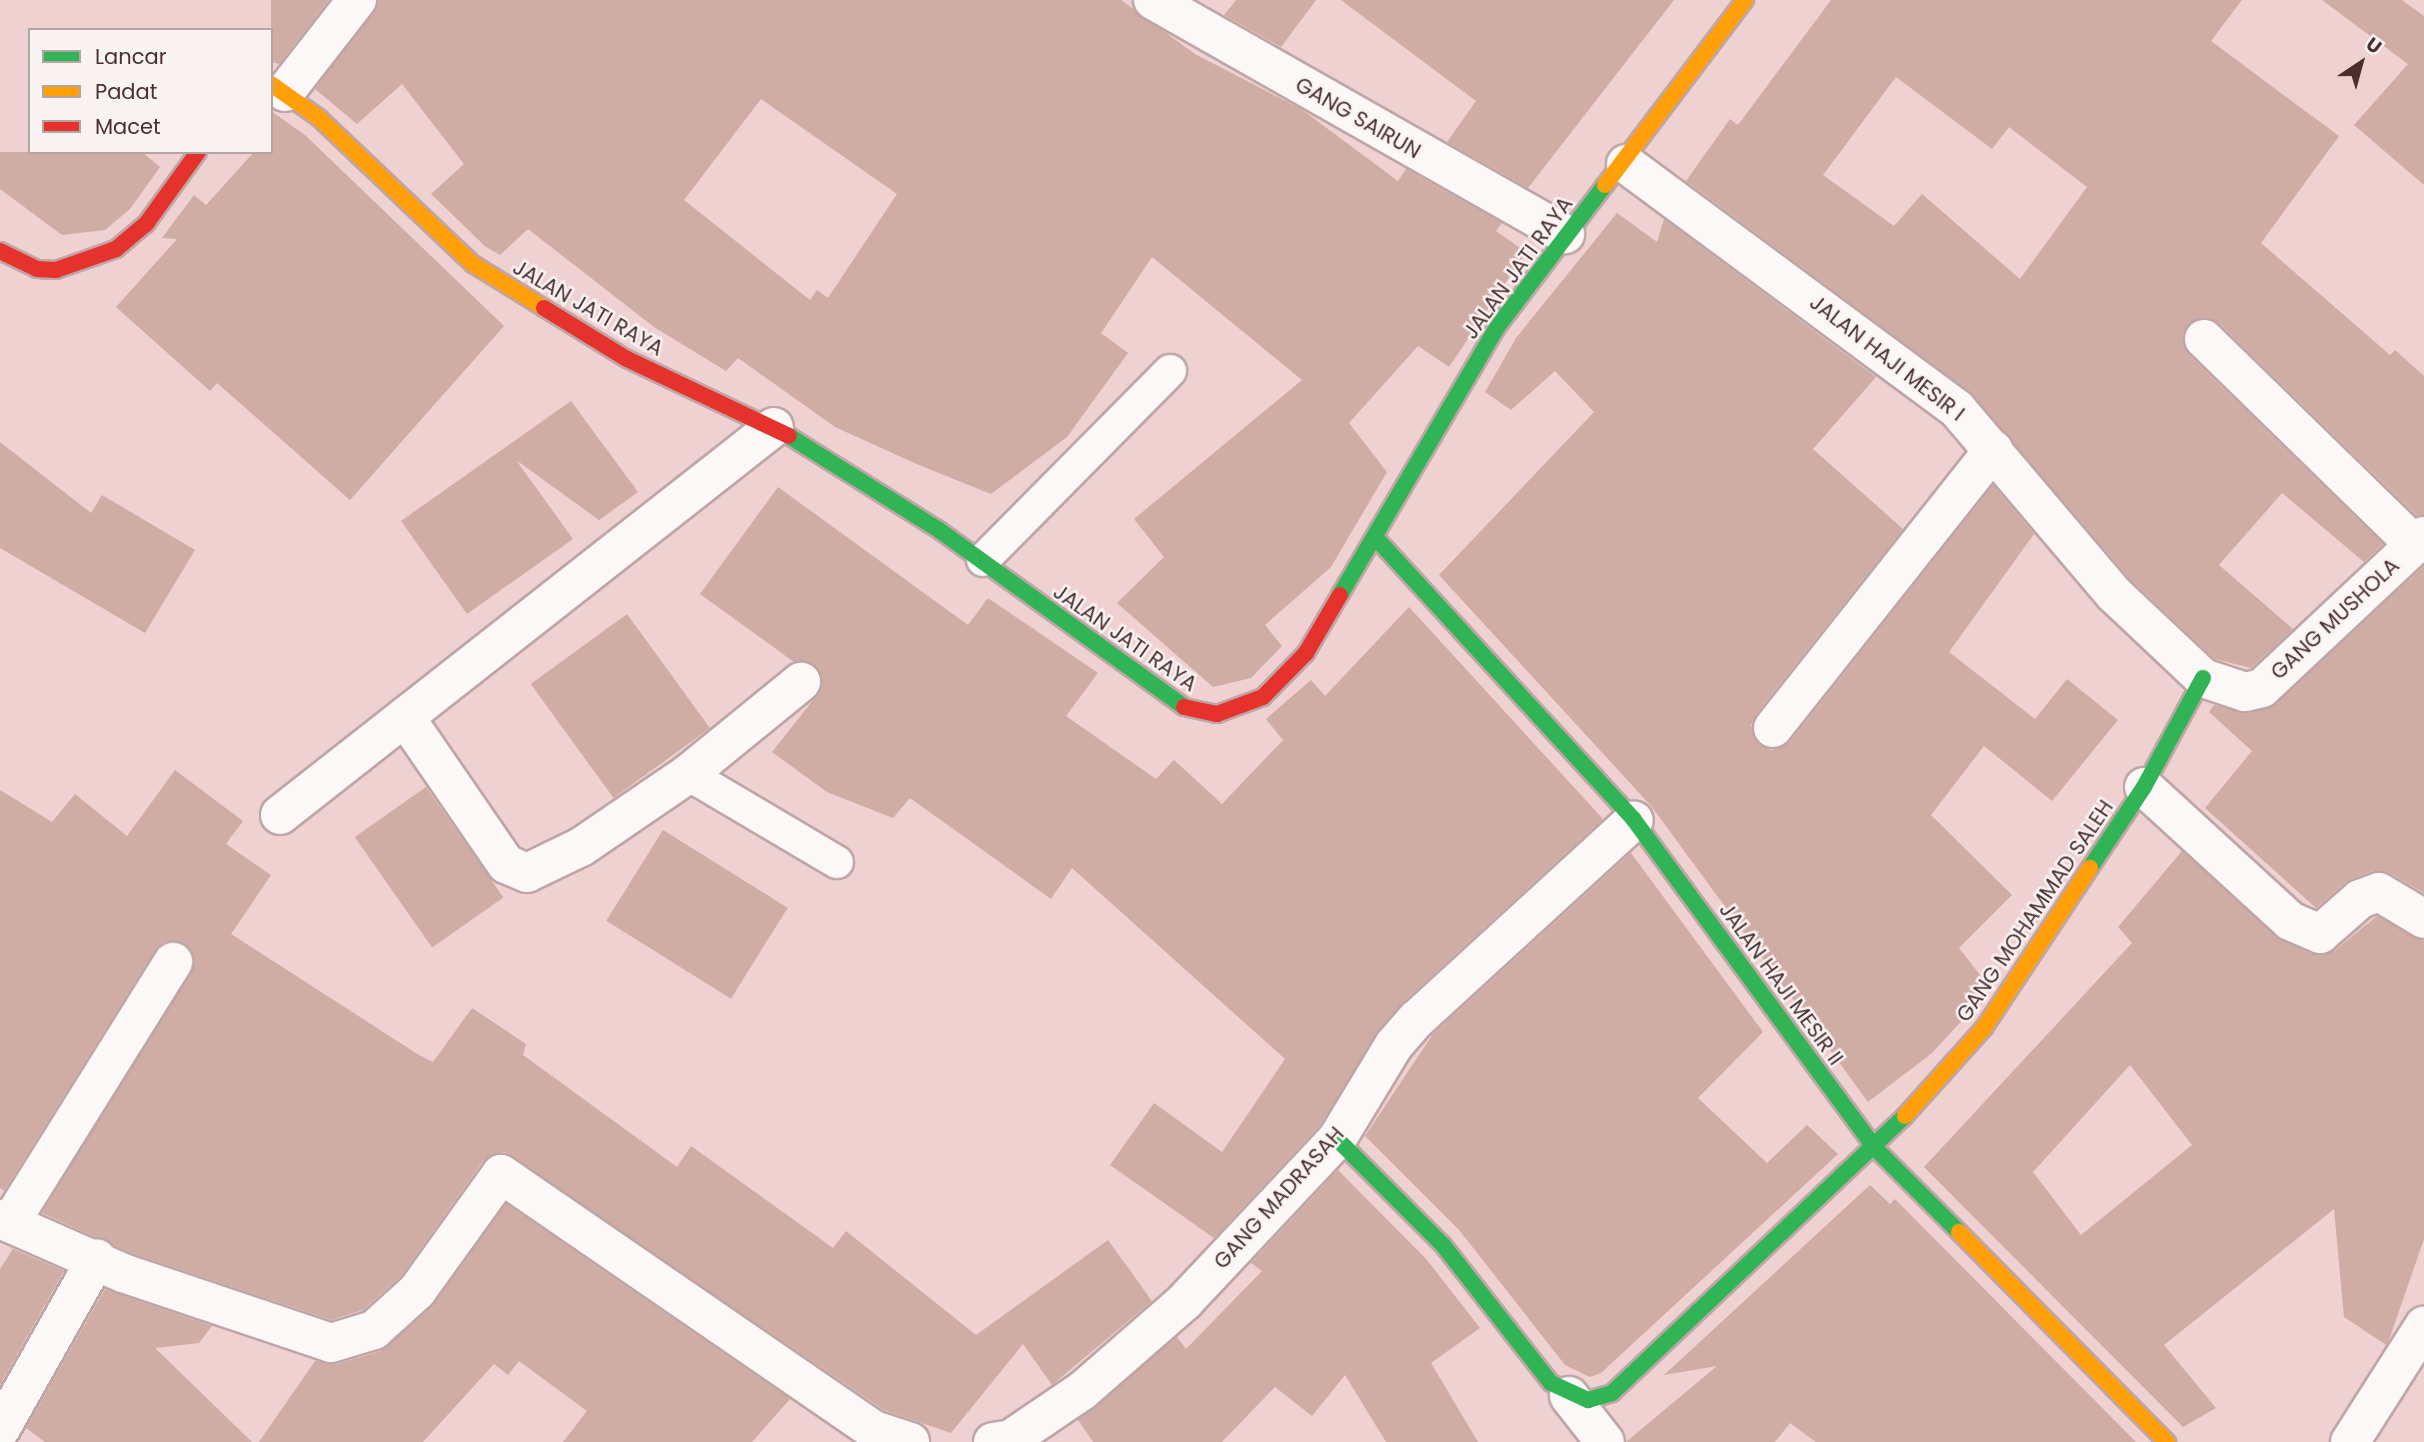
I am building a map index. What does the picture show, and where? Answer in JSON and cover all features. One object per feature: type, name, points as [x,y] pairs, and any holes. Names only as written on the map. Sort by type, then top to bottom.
[{"type":"street","points":[[278,88],[357,0]]},
{"type":"street","name":"GANG SAIRUN","points":[[1153,0],[1565,234]]},
{"type":"street","name":"JALAN JATI RAYA","points":[[278,88],[473,264],[627,359],[774,427],[983,560],[1180,706],[1217,715],[1253,702],[1287,675],[1375,537],[1498,326],[1565,234],[1626,164],[1745,0]]},
{"type":"street","points":[[0,251],[37,269],[56,270],[116,250],[146,224],[197,154]]},
{"type":"street","name":"JALAN HAJI MESIR I","points":[[1626,164],[1915,374],[1993,450],[2114,594],[2203,678]]},
{"type":"street","points":[[2204,339],[2419,540]]},
{"type":"street","points":[[280,815],[774,427]]},
{"type":"street","points":[[1773,728],[1993,450]]},
{"type":"street","name":"JALAN HAJI MESIR II","points":[[1375,537],[1634,820],[1876,1149],[2167,1442]]},
{"type":"street","name":"GANG MUSHOLA","points":[[2203,678],[2245,692],[2262,688],[2419,540]]},
{"type":"street","name":"GANG MOHAMMAD SALEH","points":[[1569,1396],[1612,1393],[1876,1149],[1984,1028],[2144,788],[2203,678]]},
{"type":"street","points":[[405,717],[506,864],[527,873],[581,847],[688,774],[801,682]]},
{"type":"street","points":[[2144,788],[2290,921],[2320,934],[2360,899],[2379,892],[2424,919]]},
{"type":"street","name":"GANG MADRASAH","points":[[993,1442],[1049,1430],[1185,1301],[1337,1139],[1394,1045],[1417,1019],[1634,820]]},
{"type":"street","points":[[173,962],[5,1221],[97,1258],[123,1273],[331,1343],[374,1330],[417,1291],[500,1174],[874,1430],[910,1442]]},
{"type":"street","points":[[1337,1139],[1443,1245],[1551,1383],[1569,1396],[1605,1442]]},
{"type":"street","points":[[7,1442],[0,1431],[97,1258]]},
{"type":"street","points":[[2350,1442],[2424,1326]]},
{"type":"lane","points":[[983,560],[1170,371]]},
{"type":"lane","points":[[688,774],[837,862]]},
{"type":"building","points":[[271,0],[329,0],[279,64],[273,62]]},
{"type":"building","points":[[378,0],[1121,0],[1195,54],[1301,109],[1398,181],[1406,169],[1502,223],[1496,231],[1526,252],[1449,367],[1418,346],[1349,423],[1387,472],[1331,567],[1265,625],[1282,646],[1251,678],[1213,687],[1117,603],[1164,557],[1134,519],[1302,380],[1152,257],[1101,333],[1128,353],[1067,437],[991,494],[835,427],[738,358],[726,371],[654,327],[528,229],[500,255],[486,247],[431,194],[464,164],[402,84],[357,124],[315,89]],"holes":[[[761,99],[897,194],[828,298],[817,290],[810,300],[684,200]]]},
{"type":"building","points":[[1236,0],[1316,0],[1281,47],[1224,15]]},
{"type":"building","points":[[1341,0],[1674,0],[1528,188],[1447,142],[1476,101]]},
{"type":"building","points":[[1831,0],[2242,0],[2211,41],[2339,136],[2261,243],[2390,355],[2395,350],[2424,376],[2424,515],[2417,516],[2219,323],[2209,318],[2189,323],[2183,334],[2189,355],[2383,544],[2364,562],[2282,493],[2219,565],[2293,629],[2251,668],[2215,659],[2130,579],[1970,392],[1686,181],[1730,119],[1738,125]],"holes":[[[1896,77],[1992,149],[2009,127],[2087,187],[2020,279],[1922,194],[1894,226],[1823,175]]]},
{"type":"building","points":[[2322,0],[2402,0],[2424,16],[2424,185],[2354,125],[2408,64]]},
{"type":"building","points":[[273,112],[305,135],[504,326],[350,500],[217,383],[210,391],[116,307],[177,239],[162,238],[194,195],[206,205],[252,154],[273,154]]},
{"type":"building","points":[[0,152],[144,154],[160,167],[130,209],[105,230],[62,235],[0,189]]},
{"type":"building","points":[[1617,213],[1657,242],[1664,219],[1876,377],[1813,449],[1903,529],[1756,714],[1751,725],[1759,745],[1771,750],[1790,742],[1993,485],[2034,534],[1949,652],[2035,719],[2067,679],[2118,720],[2052,801],[1984,746],[1931,815],[2012,895],[1959,948],[1987,984],[1967,1015],[1932,1053],[1868,1102],[1652,807],[1439,575],[1594,412],[1555,371],[1511,410],[1485,392],[1516,338]]},
{"type":"building","points":[[571,401],[638,492],[599,520],[516,460],[573,539],[467,614],[401,521]]},
{"type":"building","points":[[0,442],[91,513],[102,495],[195,550],[145,633],[0,548]]},
{"type":"building","points":[[778,487],[968,625],[988,598],[1098,673],[1066,716],[1156,779],[1174,760],[1222,804],[1283,740],[1266,719],[1311,680],[1325,696],[1409,607],[1603,819],[1401,1004],[1319,1126],[1214,1238],[1110,1165],[1154,1103],[1222,1152],[1285,1059],[1072,868],[1051,899],[910,798],[893,818],[827,792],[772,752],[821,690],[818,669],[794,662],[700,594]]},
{"type":"building","points":[[2424,566],[2424,893],[2390,873],[2372,871],[2346,882],[2316,908],[2205,808],[2252,751],[2209,712],[2214,705],[2249,713],[2276,704]]},
{"type":"building","points":[[627,614],[710,728],[614,798],[531,684]]},
{"type":"building","points":[[175,770],[243,821],[226,844],[271,875],[231,934],[419,1055],[433,1062],[472,1008],[526,1044],[523,1055],[677,1167],[691,1146],[833,1248],[846,1231],[976,1335],[1108,1240],[1152,1301],[1052,1385],[1023,1344],[951,1433],[884,1410],[504,1152],[483,1161],[401,1276],[363,1310],[331,1320],[131,1253],[42,1213],[195,962],[184,943],[163,942],[155,950],[4,1191],[0,1188],[0,790],[52,822],[75,794],[127,836]]},
{"type":"building","points":[[426,787],[503,898],[432,947],[355,837]]},
{"type":"building","points":[[663,830],[788,908],[731,999],[606,921]]},
{"type":"building","points":[[2182,851],[2276,937],[2311,954],[2334,951],[2377,916],[2424,941],[2424,1239],[2389,1340],[2386,1345],[2344,1317],[2334,1209],[2164,1345],[2216,1408],[2183,1427],[1924,1167],[2132,943],[2118,927]],"holes":[[[2130,1065],[2192,1145],[2081,1235],[2033,1172]]]},
{"type":"building","points":[[1631,853],[1763,1032],[1698,1098],[1767,1163],[1807,1125],[1838,1154],[1601,1373],[1590,1377],[1565,1365],[1460,1231],[1365,1136],[1433,1034]]},
{"type":"building","points":[[1338,1170],[1427,1260],[1480,1328],[1431,1363],[1478,1442],[1386,1442],[1345,1375],[1312,1416],[1275,1387],[1222,1442],[1093,1442],[1078,1420],[1177,1337],[1186,1349],[1262,1271],[1251,1263]]},
{"type":"building","points":[[1870,1185],[1890,1204],[1895,1199],[2136,1442],[1816,1442],[1790,1423],[1775,1442],[1626,1442],[1717,1366],[1664,1375]]},
{"type":"building","points":[[506,1204],[790,1399],[752,1442],[563,1442],[587,1411],[519,1361],[508,1375],[494,1364],[423,1442],[259,1442],[315,1361],[337,1364],[381,1351],[432,1307]]},
{"type":"building","points":[[13,1249],[64,1271],[0,1385],[0,1269]]},
{"type":"building","points":[[105,1289],[212,1326],[199,1343],[155,1348],[252,1442],[45,1442],[26,1428]]},
{"type":"traffic: fast","points":[[1340,595],[1498,326],[1605,185]]},
{"type":"traffic: fast","points":[[789,436],[939,530],[1184,707]]},
{"type":"traffic: fast","points":[[1375,537],[1634,820],[1876,1149],[1959,1232]]},
{"type":"traffic: fast","points":[[2090,868],[2144,787],[2203,678]]},
{"type":"traffic: fast","points":[[1337,1139],[1443,1245],[1551,1383],[1588,1400],[1612,1393],[1905,1116]]},
{"type":"traffic: slow","points":[[1605,185],[1745,0]]},
{"type":"traffic: slow","points":[[273,85],[319,118],[473,264],[544,308]]},
{"type":"traffic: slow","points":[[1905,1116],[1984,1028],[2090,868]]},
{"type":"traffic: slow","points":[[1959,1232],[2167,1442]]},
{"type":"traffic: jam","points":[[0,251],[37,269],[56,270],[116,249],[146,224],[197,154]]},
{"type":"traffic: jam","points":[[544,308],[627,359],[789,436]]},
{"type":"traffic: jam","points":[[1184,707],[1217,714],[1263,697],[1306,653],[1340,595]]}]
